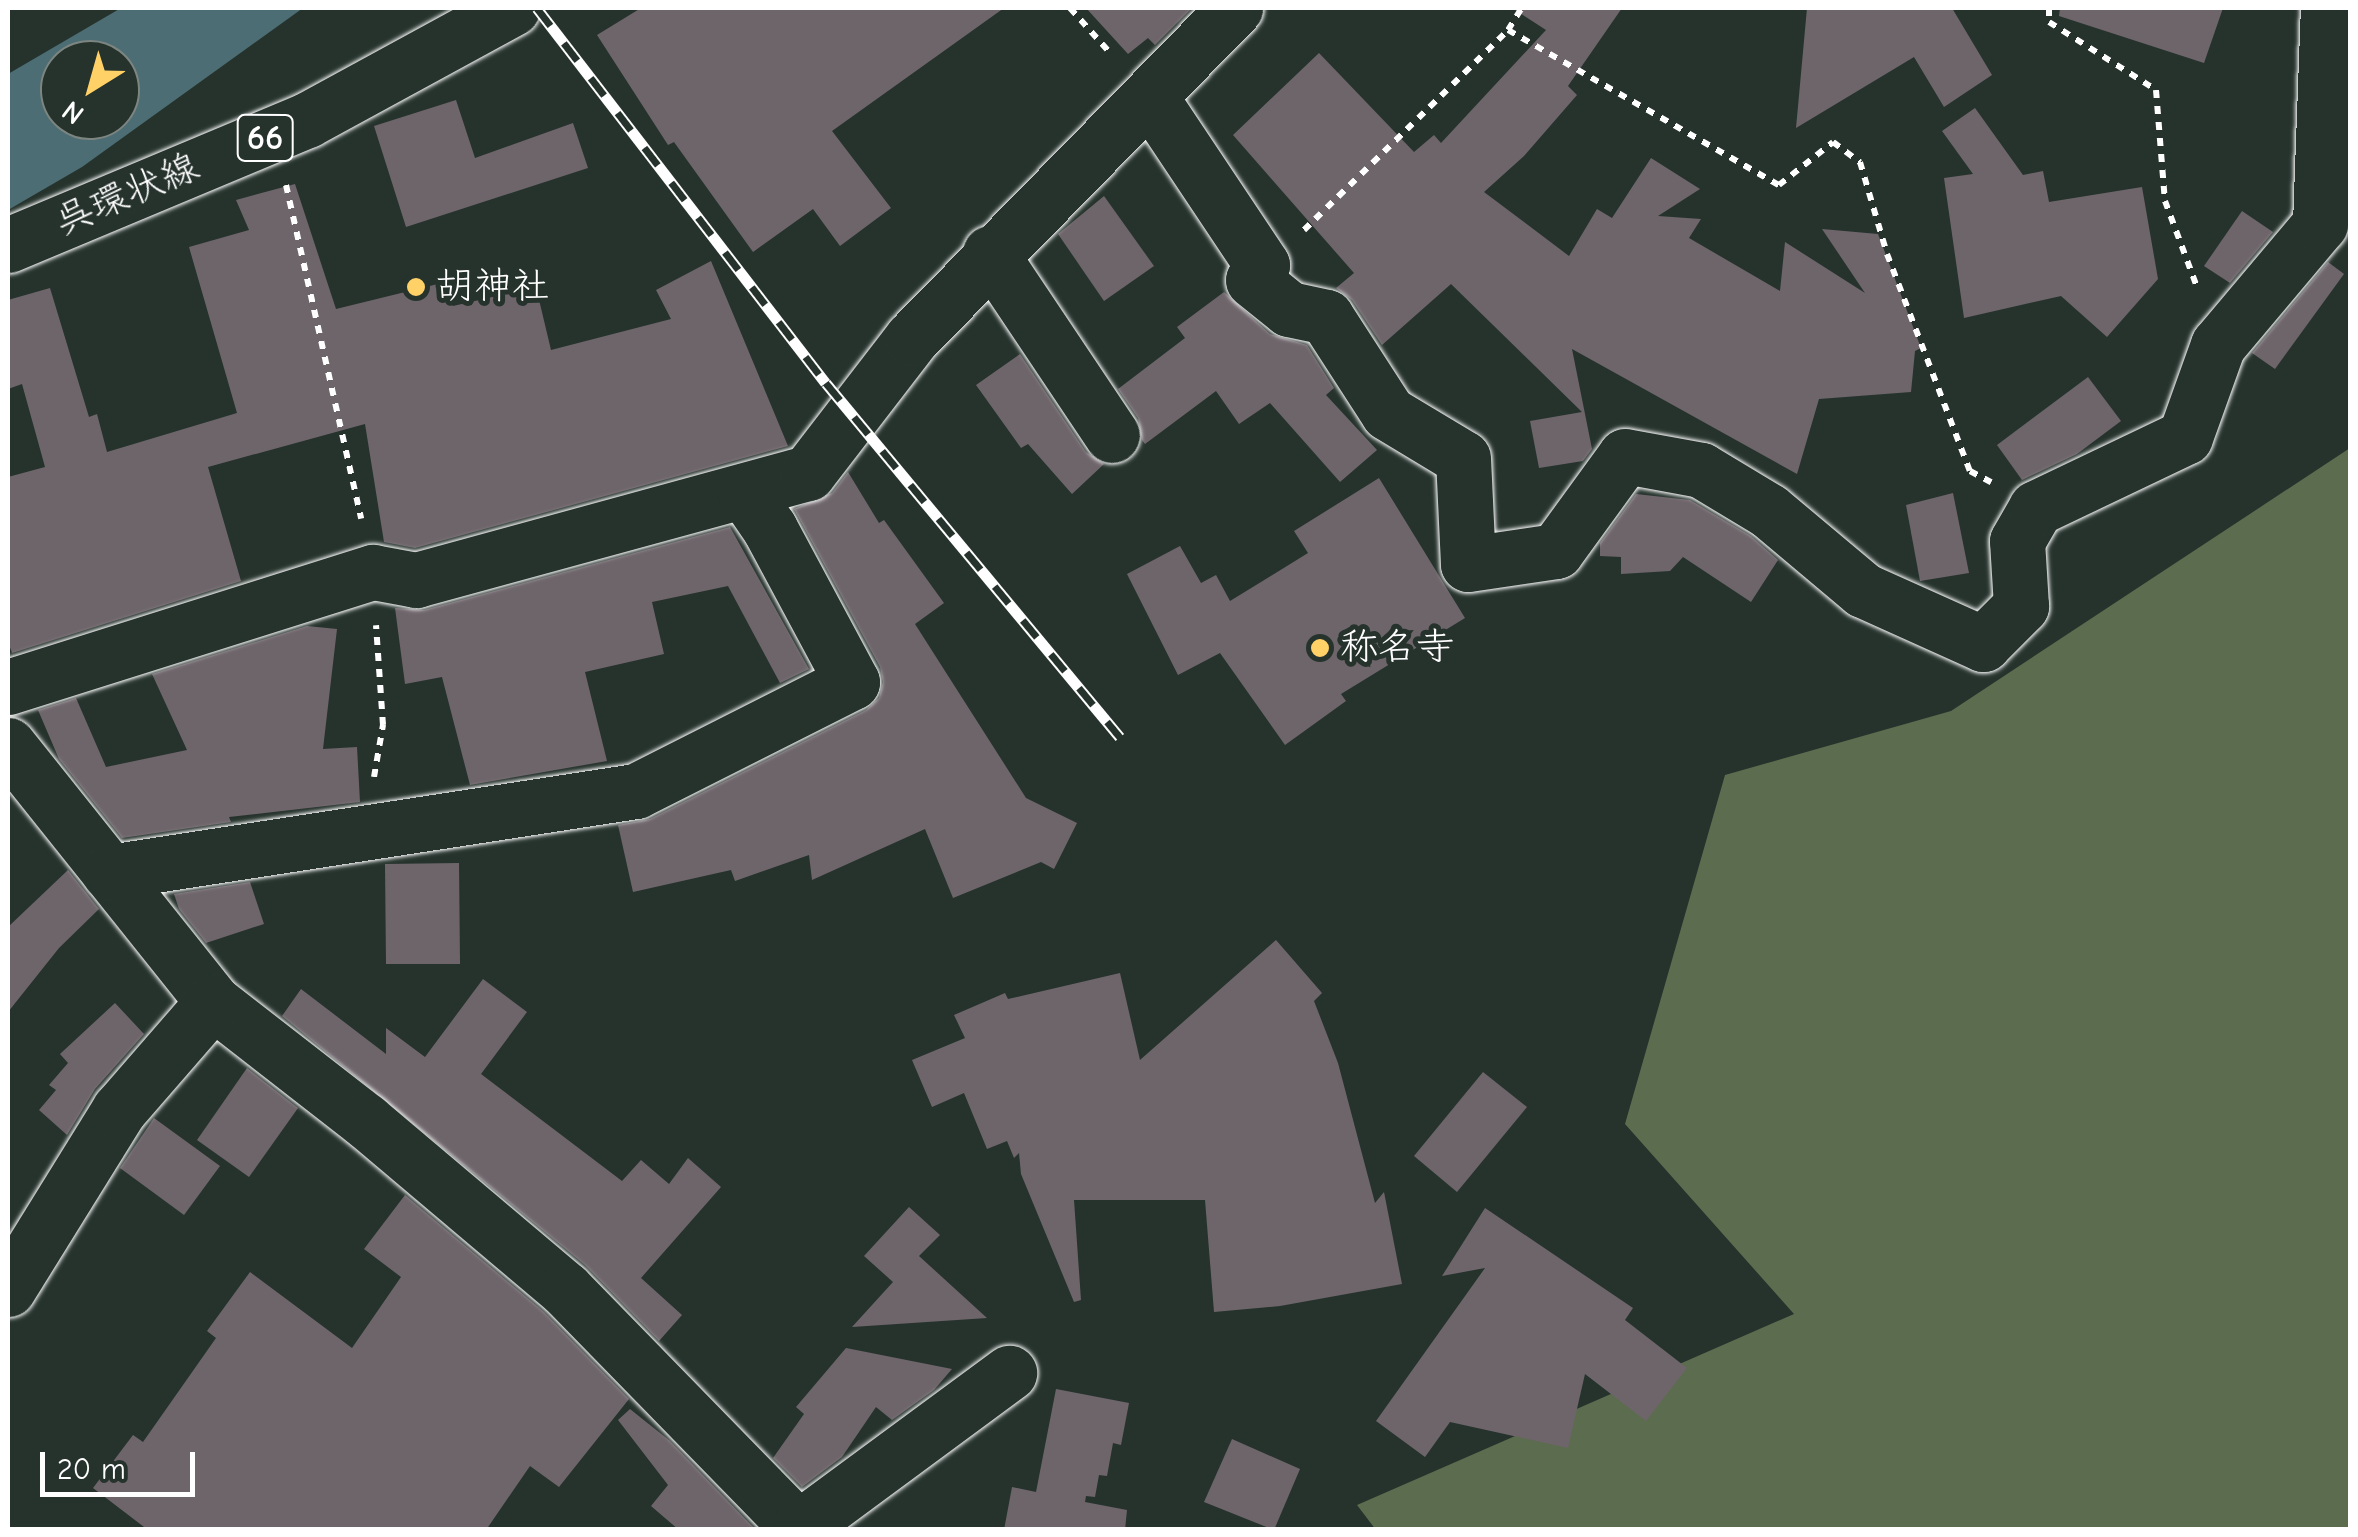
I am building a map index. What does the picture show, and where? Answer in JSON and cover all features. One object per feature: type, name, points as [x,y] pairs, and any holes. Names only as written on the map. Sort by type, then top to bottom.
[{"type":"street","name":"呉環状線","points":[[8,245],[274,134],[512,8]]},
{"type":"street","points":[[8,687],[372,572],[416,580],[808,474],[912,338],[990,253],[1150,98],[1235,8]]},
{"type":"street","points":[[1150,98],[1262,265],[1254,280],[1289,309],[1326,317],[1388,413],[1463,458],[1468,564],[1556,551],[1626,456],[1701,470],[1769,511],[1863,590],[1983,644],[2022,606],[2017,541],[2036,508],[2184,437],[2218,345],[2320,224],[2328,8]]},
{"type":"street","points":[[990,253],[1112,435]]},
{"type":"street","points":[[109,872],[636,791],[852,682],[770,529],[744,491]]},
{"type":"street","points":[[8,745],[213,1002],[366,1121],[565,1289],[800,1528],[1009,1374]]},
{"type":"street","points":[[8,1288],[119,1110],[213,1002]]},
{"type":"path","points":[[1254,280],[1508,30],[1522,8]]},
{"type":"path","points":[[2049,8],[2049,22],[2156,90],[2164,201],[2218,345]]},
{"type":"path","points":[[1508,30],[1779,185],[1833,142],[1860,162],[1887,254],[1970,470],[2036,508]]},
{"type":"path","points":[[274,134],[372,572],[383,725],[365,832]]},
{"type":"green space","points":[[2350,448],[2350,1529],[1376,1530],[1357,1505],[1794,1314],[1625,1124],[1725,775],[1951,711]]},
{"type":"water","points":[[121,8],[303,8],[140,125],[140,40],[66,40]]},
{"type":"water","points":[[40,55],[40,140],[120,140],[8,210],[8,74]]},
{"type":"building","points":[[641,8],[1004,8],[832,131],[891,208],[840,246],[813,209],[753,252],[674,142],[668,145],[597,35]]},
{"type":"building","points":[[1086,8],[1192,8],[1155,45],[1148,38],[1128,54]]},
{"type":"building","points":[[1512,8],[1622,8],[1568,86],[1577,95],[1524,156],[1484,192],[1569,256],[1597,209],[1612,218],[1651,158],[1700,189],[1658,216],[1701,219],[1689,238],[1780,291],[1785,242],[1865,293],[1822,229],[1878,234],[1921,348],[1915,351],[1911,392],[1819,399],[1797,474],[1572,349],[1592,449],[1583,461],[1539,468],[1530,421],[1582,412],[1451,284],[1382,345],[1352,300],[1336,288],[1354,273],[1233,135],[1319,53],[1414,152],[1434,135],[1441,143],[1546,30]]},
{"type":"building","points":[[1807,8],[1952,8],[1992,75],[1944,107],[1914,57],[1796,128]]},
{"type":"building","points":[[2060,8],[2223,8],[2204,63],[2059,16]]},
{"type":"building","points":[[456,100],[475,158],[573,123],[588,168],[406,227],[374,126]]},
{"type":"building","points":[[1975,108],[2023,175],[2043,171],[2049,202],[2142,187],[2158,279],[2107,337],[2061,296],[1964,318],[1944,178],[1973,174],[1942,131]]},
{"type":"building","points":[[295,184],[336,309],[446,282],[453,306],[536,287],[551,350],[671,319],[656,290],[711,261],[788,446],[415,548],[384,542],[365,424],[208,467],[241,581],[12,653],[8,642],[8,477],[45,467],[22,384],[8,389],[8,300],[50,288],[89,417],[97,414],[107,452],[237,413],[189,247],[249,230],[236,200]]},
{"type":"building","points":[[1104,196],[1154,266],[1104,301],[1058,234]]},
{"type":"building","points":[[2242,211],[2273,232],[2230,283],[2204,266]]},
{"type":"building","points":[[2328,262],[2344,274],[2275,369],[2252,353]]},
{"type":"building","points":[[1224,292],[1270,334],[1307,345],[1334,388],[1326,395],[1377,450],[1340,482],[1270,403],[1239,424],[1216,391],[1145,444],[1142,440],[1138,418],[1118,389],[1185,338],[1177,327]]},
{"type":"building","points":[[1020,354],[1086,452],[1104,464],[1072,494],[1028,444],[1021,448],[976,385]]},
{"type":"building","points":[[2088,377],[2121,421],[2077,454],[2022,480],[1997,445]]},
{"type":"building","points":[[848,472],[879,523],[884,520],[944,603],[915,624],[1026,798],[1077,823],[1054,869],[1041,862],[953,898],[925,829],[812,880],[809,855],[735,881],[731,870],[633,892],[618,825],[650,819],[866,710],[879,698],[883,682],[880,667],[794,509],[832,493]]},
{"type":"building","points":[[1379,478],[1465,618],[1341,694],[1346,701],[1285,745],[1220,653],[1178,675],[1127,574],[1180,546],[1201,583],[1216,575],[1230,601],[1308,553],[1294,531]]},
{"type":"building","points":[[1953,493],[1969,573],[1920,581],[1906,505]]},
{"type":"building","points":[[1636,494],[1690,500],[1751,536],[1778,560],[1751,602],[1683,557],[1670,571],[1621,574],[1621,557],[1600,556],[1600,543]]},
{"type":"building","points":[[730,527],[809,669],[780,683],[728,586],[652,602],[664,654],[585,672],[607,761],[470,785],[442,677],[405,684],[395,608],[424,610]]},
{"type":"building","points":[[307,626],[337,629],[323,749],[357,747],[360,802],[229,817],[231,822],[122,838],[59,759],[38,710],[76,698],[106,767],[187,750],[152,674]]},
{"type":"building","points":[[459,863],[460,964],[386,964],[385,864]]},
{"type":"building","points":[[68,870],[99,909],[59,948],[8,1012],[8,927]]},
{"type":"building","points":[[250,882],[264,924],[206,943],[179,909],[174,894]]},
{"type":"building","points":[[1276,940],[1322,993],[1314,1001],[1338,1063],[1375,1203],[1384,1192],[1402,1284],[1280,1306],[1214,1312],[1205,1200],[1074,1200],[1081,1300],[1074,1302],[1021,1174],[1019,1153],[1014,1158],[1007,1141],[987,1149],[964,1093],[932,1107],[912,1060],[965,1038],[954,1015],[1005,993],[1008,999],[1120,973],[1140,1060]]},
{"type":"building","points":[[483,979],[527,1012],[481,1074],[622,1181],[641,1160],[669,1184],[688,1158],[721,1187],[641,1278],[682,1315],[659,1341],[585,1265],[282,1016],[301,989],[386,1054],[386,1028],[425,1057]]},
{"type":"building","points":[[115,1003],[144,1034],[95,1089],[67,1135],[39,1110],[56,1090],[49,1085],[68,1063],[60,1054]]},
{"type":"building","points":[[247,1068],[298,1108],[249,1177],[197,1140]]},
{"type":"building","points":[[1483,1072],[1527,1107],[1457,1192],[1414,1156]]},
{"type":"building","points":[[154,1118],[220,1166],[184,1215],[120,1168]]},
{"type":"building","points":[[405,1195],[544,1312],[629,1399],[559,1487],[530,1466],[486,1530],[148,1530],[93,1488],[133,1435],[143,1442],[216,1338],[207,1331],[250,1272],[352,1348],[401,1277],[364,1249]]},
{"type":"building","points":[[909,1207],[940,1235],[919,1256],[987,1318],[852,1327],[893,1282],[864,1256]]},
{"type":"building","points":[[1485,1208],[1633,1308],[1625,1320],[1687,1368],[1646,1421],[1585,1374],[1568,1448],[1450,1422],[1425,1457],[1376,1421],[1485,1268],[1442,1276]]},
{"type":"building","points":[[846,1348],[952,1369],[934,1390],[892,1420],[876,1407],[842,1457],[802,1487],[773,1458],[804,1414],[796,1407]]},
{"type":"building","points":[[1056,1389],[1129,1403],[1121,1445],[1113,1443],[1107,1476],[1099,1475],[1095,1497],[1086,1496],[1085,1502],[1127,1510],[1125,1530],[1004,1530],[1012,1487],[1036,1492]]},
{"type":"building","points":[[630,1409],[670,1441],[756,1530],[679,1530],[651,1506],[668,1485],[618,1420]]},
{"type":"building","points":[[1232,1439],[1300,1469],[1274,1530],[1204,1502]]},
{"type":"railway","points":[[537,8],[826,383],[1120,737]]},
{"type":"place","name":"胡神社","points":[[416,287]]},
{"type":"place","name":"称名寺","points":[[1320,648]]}]
